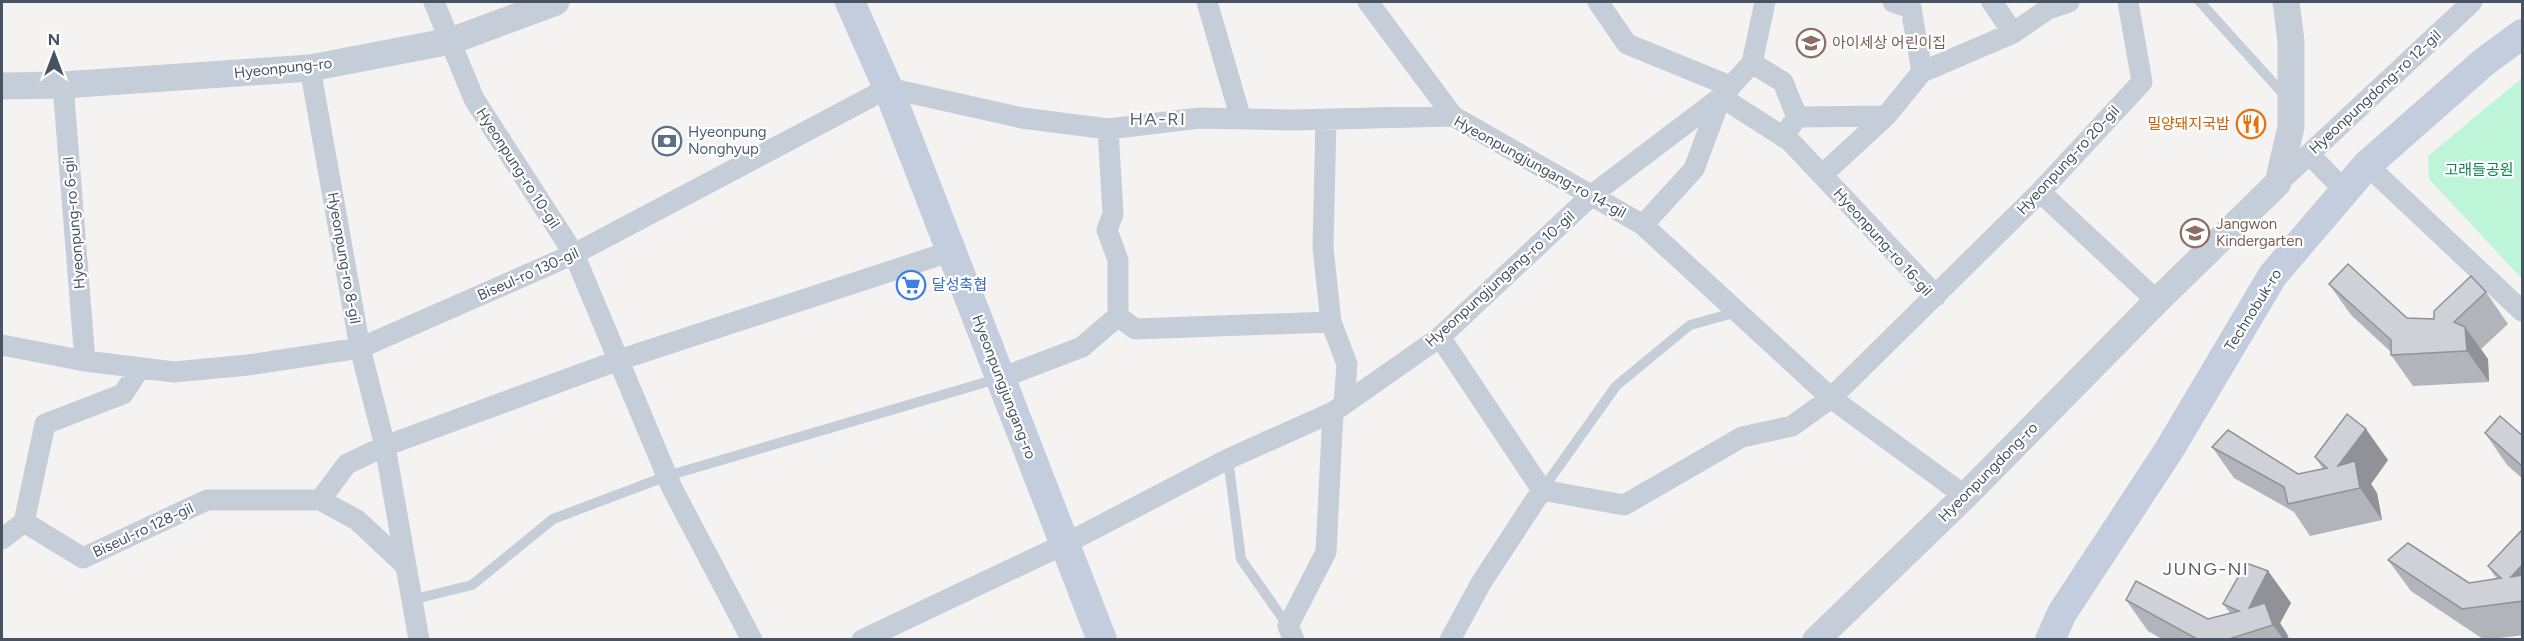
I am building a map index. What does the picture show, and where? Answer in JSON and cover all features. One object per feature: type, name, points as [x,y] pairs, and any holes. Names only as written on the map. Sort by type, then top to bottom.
[{"type":"main road","name":"Hyeonpungjungang-ro","points":[[849,2],[888,88],[1102,639]]},
{"type":"main road","name":"Technobuk-ro","points":[[2050,639],[2062,614],[2169,450],[2273,275],[2367,165],[2484,62],[2523,34]]},
{"type":"street","name":"Hyeonpung-ro 10-gil","points":[[434,2],[474,99],[574,254],[667,476],[752,639]]},
{"type":"street","name":"Hyeonpung-ro","points":[[2,86],[63,85],[310,68],[451,41],[556,2]]},
{"type":"street","points":[[1207,2],[1241,119]]},
{"type":"street","points":[[1368,2],[1453,116]]},
{"type":"street","name":"Hyeonpung-ro 16-gil","points":[[1598,2],[1627,44],[1725,91],[1783,137],[1936,296],[1831,399]]},
{"type":"street","points":[[1765,2],[1752,63],[1783,82],[1797,117]]},
{"type":"street","points":[[1992,2],[2013,33]]},
{"type":"street","points":[[1822,175],[1886,116],[1922,72],[2013,33],[2047,5],[2069,2]]},
{"type":"street","name":"Hyeonpung-ro 20-gil","points":[[1936,296],[2040,192],[2142,82],[2128,2]]},
{"type":"street","points":[[2278,183],[2291,127],[2291,40],[2286,2]]},
{"type":"street","name":"Hyeonpungdong-ro 12-gil","points":[[2278,183],[2472,2]]},
{"type":"street","points":[[1905,4],[1922,72]]},
{"type":"street","name":"Hyeonpungjungang-ro 10-gil","points":[[862,639],[1065,544],[1228,459],[1338,408],[1440,337],[1593,194],[1725,91],[1752,63]]},
{"type":"street","name":"Hyeonpung-ro 8-gil","points":[[310,68],[360,348],[385,446],[419,639]]},
{"type":"street","name":"Hyeonpung-ro 6-gil","points":[[63,85],[85,361]]},
{"type":"street","name":"Hyeonpungjungang-ro 14-gil","points":[[888,88],[1022,118],[1108,129],[1200,118],[1326,119],[1453,116],[1593,194],[1643,225],[1831,399],[1965,496]]},
{"type":"street","name":"Biseul-ro 130-gil","points":[[2,345],[85,361],[174,372],[248,365],[360,348],[574,254],[888,88]]},
{"type":"street","name":"Hyeonpungjungang-ro 10-gil","points":[[1643,225],[1694,168],[1725,91]]},
{"type":"street","points":[[1797,117],[1886,116]]},
{"type":"street","points":[[1783,137],[1797,117]]},
{"type":"street","points":[[1291,632],[1326,552],[1338,408],[1347,364],[1331,322],[1323,248],[1326,119]]},
{"type":"street","points":[[1001,378],[1082,347],[1118,316],[1118,260],[1107,230],[1113,214],[1108,129]]},
{"type":"street","points":[[2309,154],[2345,191]]},
{"type":"street","points":[[2367,165],[2523,311]]},
{"type":"street","name":"Hyeonpungdong-ro","points":[[1816,639],[1965,496],[2278,183]]},
{"type":"street","points":[[2040,192],[2157,302]]},
{"type":"street","points":[[404,564],[357,520],[320,500],[347,464],[385,446],[619,360],[952,251]]},
{"type":"street","points":[[1118,316],[1135,329],[1331,322]]},
{"type":"street","points":[[1440,337],[1542,490],[1624,505],[1742,436],[1792,426],[1831,399]]},
{"type":"street","points":[[2,539],[24,522],[45,424],[123,394],[140,368]]},
{"type":"street","points":[[1450,639],[1481,583],[1542,490]]},
{"type":"street","name":"Biseul-ro 128-gil","points":[[24,522],[83,558],[207,500],[320,500]]},
{"type":"lane","points":[[2200,2],[2291,102]]},
{"type":"lane","points":[[1542,490],[1616,386],[1690,325],[1737,312]]},
{"type":"lane","points":[[411,600],[472,585],[553,519],[667,476],[1001,378]]},
{"type":"lane","points":[[1228,459],[1241,559],[1291,632]]},
{"type":"green space","name":"고래들공원","points":[[2522,78],[2522,279],[2429,179],[2428,156]]},
{"type":"building","points":[[2348,264],[2407,318],[2434,319],[2434,311],[2471,276],[2486,292],[2454,322],[2465,327],[2467,351],[2391,355],[2391,340],[2329,284]]},
{"type":"building","points":[[2347,414],[2366,429],[2338,466],[2355,461],[2360,488],[2288,504],[2284,487],[2212,447],[2228,430],[2298,474],[2327,468],[2315,457]]},
{"type":"building","points":[[2500,416],[2523,436],[2523,467],[2485,433]]},
{"type":"building","points":[[2523,529],[2523,564],[2511,577],[2523,575],[2523,601],[2462,609],[2388,560],[2408,543],[2469,583],[2501,578],[2488,566]]},
{"type":"building","points":[[2246,563],[2268,571],[2249,608],[2265,603],[2273,625],[2229,639],[2197,639],[2126,600],[2136,581],[2208,619],[2239,611],[2223,604]]},
{"type":"place","name":"아이세상 어린이집","points":[[1811,43]]},
{"type":"place","name":"밀양돼지국밥","points":[[2251,124]]},
{"type":"place","name":"Hyeonpung Nonghyup","points":[[667,141]]},
{"type":"place","name":"Jangwon Kindergarten","points":[[2195,233]]},
{"type":"place","name":"달성축협","points":[[911,285]]},
{"type":"district","name":"HA-RI","points":[[1158,119]]},
{"type":"district","name":"JUNG-NI","points":[[2206,569]]}]
